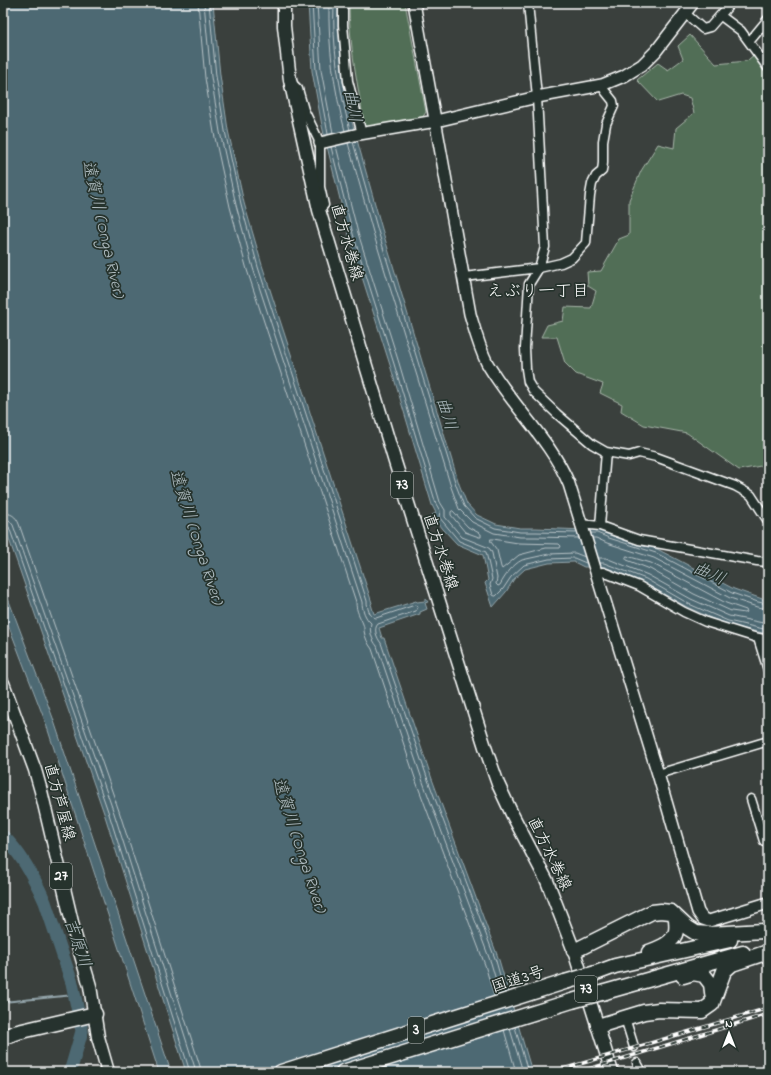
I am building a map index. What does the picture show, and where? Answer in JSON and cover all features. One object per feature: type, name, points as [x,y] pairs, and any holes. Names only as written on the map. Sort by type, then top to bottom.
[{"type":"highway","points":[[574,952],[652,912],[661,911],[671,912],[688,928],[696,933],[710,934],[766,931]]},
{"type":"highway","points":[[616,966],[665,945],[673,938],[676,931],[676,917]]},
{"type":"highway","name":"国道3号","points":[[281,1072],[616,966],[766,931]]},
{"type":"highway","name":"3","points":[[343,1072],[556,1005],[768,947]]},
{"type":"highway","points":[[598,1026],[644,1012],[659,1010],[702,1011],[712,1004],[724,971],[732,964],[768,952]]},
{"type":"highway","points":[[624,986],[669,979],[693,973],[704,975],[711,984],[713,1001]]},
{"type":"highway","points":[[3,1037],[18,1032],[92,1015]]},
{"type":"main road","name":"直方水巻線","points":[[284,3],[284,26],[290,80],[319,210],[395,462],[498,784],[547,881],[574,952],[612,1072]]},
{"type":"main road","name":"直方芦屋線","points":[[3,683],[35,770],[41,791],[90,986],[92,1015],[108,1072]]},
{"type":"street","points":[[343,3],[343,25],[348,82],[360,134]]},
{"type":"street","points":[[414,3],[470,314],[478,342],[487,362],[500,383],[538,433],[564,472],[569,484],[658,774],[698,912],[703,919],[710,921],[768,903]]},
{"type":"street","points":[[528,3],[537,97],[545,247],[539,268],[529,284],[525,348],[528,382],[534,392],[592,444],[606,452],[629,456],[639,453],[656,456],[735,486],[751,495],[768,521]]},
{"type":"street","points":[[320,143],[360,134],[436,121],[537,97],[602,85],[624,76],[642,65],[656,51],[693,3]]},
{"type":"street","points":[[685,13],[703,29],[710,27],[731,3]]},
{"type":"street","points":[[721,16],[741,31],[768,68]]},
{"type":"street","points":[[749,42],[768,19]]},
{"type":"street","points":[[290,80],[298,89],[304,110],[320,143],[320,187],[324,205],[319,210]]},
{"type":"street","points":[[464,277],[539,268],[561,263],[572,258],[586,243],[592,184],[596,176],[602,171],[604,163],[603,141],[606,124],[614,106],[613,101],[602,85]]},
{"type":"street","points":[[600,526],[606,452]]},
{"type":"street","points":[[581,526],[600,526],[639,540],[768,562]]},
{"type":"street","points":[[595,572],[603,572],[639,586],[684,612],[706,622],[768,640]]},
{"type":"street","points":[[758,638],[768,670]]},
{"type":"street","points":[[658,774],[768,741]]},
{"type":"street","points":[[751,799],[764,841],[768,840]]},
{"type":"street","points":[[625,1018],[634,1046]]},
{"type":"street","points":[[637,1063],[642,1072]]},
{"type":"green space","points":[[349,3],[405,3],[426,112],[422,118],[365,128],[352,50]]},
{"type":"green space","points":[[690,35],[716,64],[747,61],[759,50],[768,60],[768,466],[766,465],[739,470],[687,433],[644,425],[621,411],[622,404],[600,393],[603,384],[576,374],[565,363],[557,337],[541,337],[547,325],[563,321],[565,307],[591,308],[596,291],[588,286],[587,272],[601,271],[619,239],[629,235],[629,200],[641,171],[658,144],[674,148],[676,128],[694,113],[690,98],[681,95],[658,102],[637,80],[658,63],[668,70],[683,59],[678,46]]},
{"type":"water","name":"遠賀川 (Onga River)","points":[[3,3],[213,3],[220,75],[228,130],[244,203],[262,265],[372,603],[374,614],[416,601],[425,601],[425,598],[428,602],[425,603],[427,609],[420,612],[420,614],[379,628],[382,638],[384,638],[432,779],[499,960],[532,1072],[186,1072],[105,816],[3,522]]},
{"type":"water","points":[[308,3],[338,3],[338,27],[343,82],[352,122],[382,229],[459,484],[467,504],[477,515],[496,524],[520,528],[598,529],[610,535],[657,549],[734,589],[768,601],[768,634],[726,625],[687,607],[644,583],[603,567],[584,567],[574,562],[549,563],[525,569],[514,579],[506,592],[493,607],[485,583],[488,580],[483,555],[457,544],[432,515],[436,513],[432,505],[349,236],[322,126],[312,71]]},
{"type":"water","points":[[3,585],[53,718],[171,1072],[159,1072],[45,721],[3,611]]},
{"type":"waterway","name":"吉原川","points":[[3,836],[22,858],[41,893],[72,983],[82,1031],[70,1072]]},
{"type":"waterway","points":[[3,1002],[74,995]]},
{"type":"tunnel","points":[[634,1047],[637,1063]]},
{"type":"railway","points":[[553,1072],[768,1008]]},
{"type":"railway","points":[[579,1072],[768,1014]]},
{"type":"district","name":"えぶり一丁目","points":[[538,291]]},
{"type":"water label","name":"曲川","points":[[352,106]]},
{"type":"water label","name":"曲川","points":[[446,414]]},
{"type":"water label","name":"曲川","points":[[709,574]]}]
